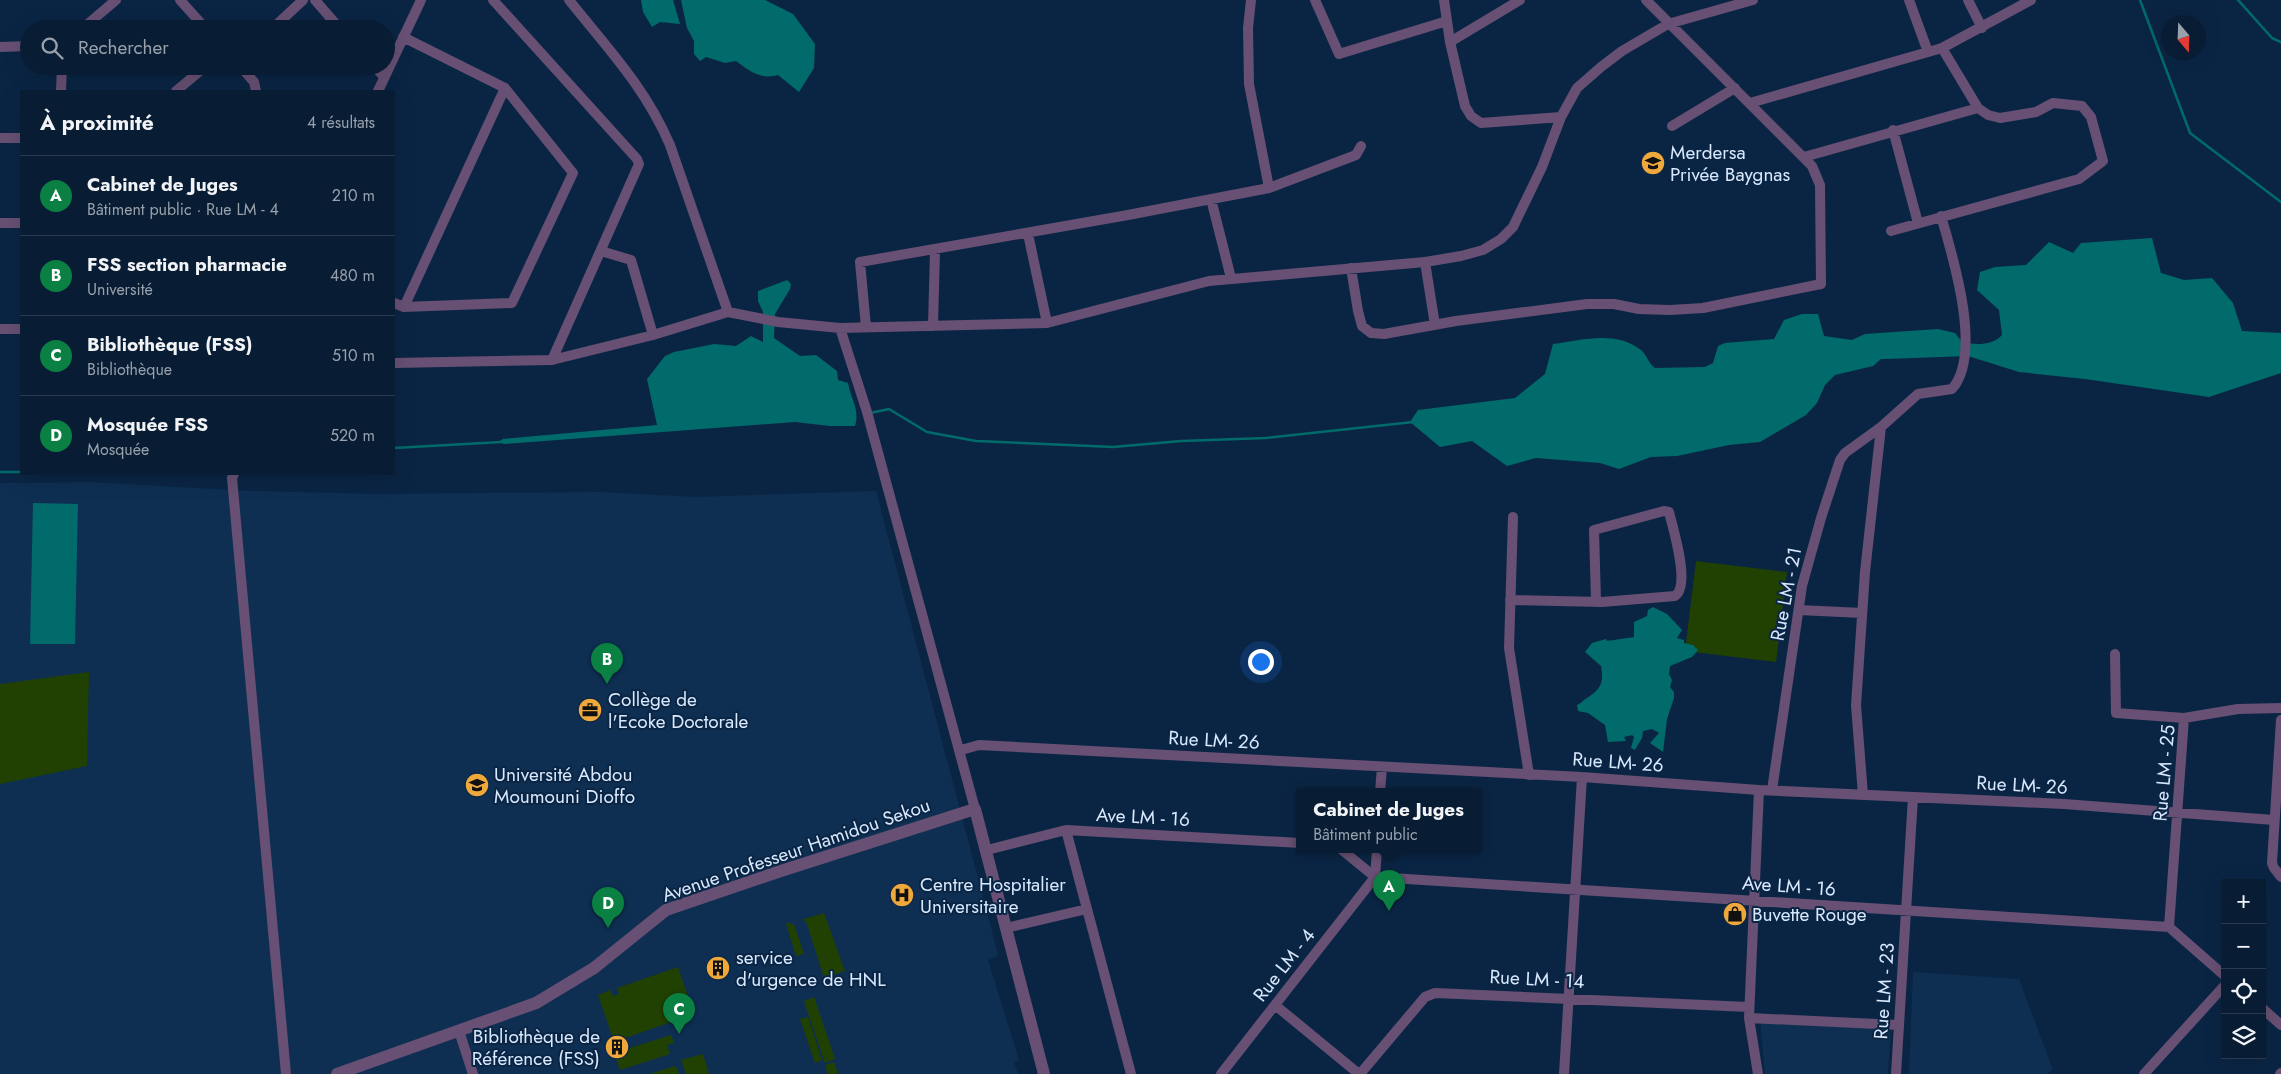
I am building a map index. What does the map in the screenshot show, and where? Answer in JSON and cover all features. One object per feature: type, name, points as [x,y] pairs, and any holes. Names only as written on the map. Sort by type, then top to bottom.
[{"type":"street","points":[[93,20],[116,0]]},
{"type":"street","points":[[180,0],[198,20]]},
{"type":"street","points":[[282,20],[303,0]]},
{"type":"street","points":[[315,0],[332,20]]},
{"type":"street","points":[[395,54],[421,0]]},
{"type":"street","points":[[493,0],[638,159],[638,170],[552,360]]},
{"type":"street","points":[[569,0],[626,68],[660,121],[728,312]]},
{"type":"street","points":[[1251,0],[1248,28],[1249,84],[1269,188]]},
{"type":"street","points":[[1315,0],[1340,54],[1447,20]]},
{"type":"street","points":[[1444,0],[1450,42],[1468,112],[1481,123],[1561,117]]},
{"type":"street","points":[[1450,42],[1520,0]]},
{"type":"street","points":[[1351,268],[1362,326],[1366,330],[1384,334],[1587,304],[1614,304],[1639,309],[1703,308],[1821,284],[1820,185],[1812,166],[1646,0]]},
{"type":"street","points":[[395,363],[552,360],[653,335],[728,312],[778,322],[840,328],[1046,323],[1209,281],[1425,262],[1461,256],[1483,250],[1501,239],[1513,227],[1542,167],[1561,117],[1577,88],[1600,67],[1622,51],[1668,24],[1753,0]]},
{"type":"street","points":[[1909,0],[1928,52]]},
{"type":"street","points":[[1968,0],[1982,28]]},
{"type":"street","points":[[1750,103],[1942,48],[2031,0]]},
{"type":"street","points":[[395,303],[404,307],[512,303],[573,178],[572,168],[505,88],[403,37]]},
{"type":"street","points":[[0,47],[20,46]]},
{"type":"street","points":[[1890,231],[2070,182],[2079,179],[2103,161],[2091,117],[2082,106],[2053,103],[2036,112],[2000,118],[1988,115],[1978,108],[1942,48]]},
{"type":"street","points":[[62,75],[62,90]]},
{"type":"street","points":[[177,90],[195,75]]},
{"type":"street","points":[[248,75],[254,82],[256,90]]},
{"type":"street","points":[[378,90],[384,77]]},
{"type":"street","points":[[404,307],[505,88]]},
{"type":"street","points":[[1672,126],[1735,88]]},
{"type":"street","points":[[1804,157],[1893,130],[1978,108]]},
{"type":"street","points":[[1893,130],[1918,223]]},
{"type":"street","points":[[0,138],[20,138]]},
{"type":"street","points":[[866,328],[860,262],[1028,234],[1269,188],[1356,155],[1361,146]]},
{"type":"street","points":[[1211,199],[1230,278]]},
{"type":"street","name":"Rue LM - 21","points":[[1772,790],[1802,586],[1840,460],[1845,453],[1882,427],[1918,394],[1952,389],[1961,374],[1965,342],[1960,282],[1942,216]]},
{"type":"street","points":[[0,223],[20,223]]},
{"type":"street","points":[[1028,234],[1046,323]]},
{"type":"street","points":[[932,326],[934,250]]},
{"type":"street","points":[[601,251],[631,260],[653,335]]},
{"type":"street","points":[[1425,262],[1435,325]]},
{"type":"street","points":[[840,328],[868,417],[961,750],[1044,1074]]},
{"type":"street","points":[[0,329],[20,330]]},
{"type":"street","points":[[1863,795],[1856,705],[1862,613],[1882,427]]},
{"type":"street","points":[[234,475],[232,478],[286,1074]]},
{"type":"street","points":[[1510,600],[1596,601],[1671,597],[1680,593],[1681,565],[1669,512],[1664,511],[1594,530],[1596,601]]},
{"type":"street","points":[[1513,517],[1510,660],[1529,775]]},
{"type":"street","points":[[1799,610],[1862,613]]},
{"type":"street","points":[[2116,654],[2116,713],[2184,718]]},
{"type":"street","name":"Rue LM - 25","points":[[2169,927],[2184,718],[2238,709],[2281,708]]},
{"type":"street","points":[[2281,720],[2272,863],[2281,877]]},
{"type":"street","name":"Rue LM- 26","points":[[961,750],[979,745],[1582,777],[1760,790],[2177,812],[2274,820]]},
{"type":"street","points":[[1380,788],[1382,767]]},
{"type":"street","points":[[1564,1074],[1582,777]]},
{"type":"street","points":[[1758,1074],[1749,1007],[1760,790]]},
{"type":"street","name":"Rue LM - 23","points":[[1896,1074],[1898,1025],[1908,911],[1913,797]]},
{"type":"street","name":"Avenue Professeur Hamidou Sekou","points":[[337,1074],[536,1003],[575,981],[613,954],[666,910],[975,809]]},
{"type":"street","points":[[1066,830],[1131,1074]]},
{"type":"street","name":"Ave LM - 16","points":[[987,850],[1066,830],[1296,843]]},
{"type":"street","points":[[1346,853],[1375,877]]},
{"type":"street","points":[[1375,877],[1377,853]]},
{"type":"street","name":"Ave LM - 16","points":[[1375,877],[2169,927]]},
{"type":"street","name":"Rue LM - 4","points":[[1221,1074],[1375,877]]},
{"type":"street","points":[[1006,928],[1087,909]]},
{"type":"street","points":[[2169,927],[2221,972]]},
{"type":"street","points":[[2144,1074],[2221,990]]},
{"type":"street","name":"Rue LM - 14","points":[[1360,1074],[1429,994],[1441,992],[1749,1007]]},
{"type":"street","points":[[1275,1005],[1360,1074]]},
{"type":"street","points":[[2266,1012],[2281,1025]]},
{"type":"street","points":[[1749,1018],[1898,1025]]},
{"type":"street","points":[[459,1031],[473,1074]]},
{"type":"shaded area","points":[[641,0],[673,0],[680,24],[660,22],[652,27],[643,12]]},
{"type":"shaded area","points":[[681,0],[765,0],[793,14],[815,44],[814,68],[799,92],[778,75],[761,75],[736,61],[725,63],[706,57],[700,61],[694,54],[694,41],[687,28]]},
{"type":"shaded area","points":[[2152,238],[2161,273],[2184,280],[2212,278],[2233,303],[2242,331],[2281,333],[2281,373],[2209,397],[2085,379],[2019,372],[1968,356],[1881,359],[1873,366],[1835,375],[1825,385],[1817,403],[1806,415],[1760,442],[1729,445],[1677,456],[1651,457],[1619,469],[1600,463],[1536,458],[1507,466],[1472,441],[1440,447],[1410,422],[1418,410],[1515,398],[1545,374],[1553,344],[1575,340],[1610,338],[1621,340],[1641,350],[1655,368],[1705,367],[1713,363],[1718,346],[1725,343],[1774,339],[1784,320],[1802,314],[1818,314],[1824,336],[1852,340],[1865,334],[1938,329],[1955,333],[1962,342],[1972,344],[1989,343],[2002,335],[1999,310],[1977,290],[1980,272],[1995,267],[2026,265],[2049,242],[2073,253],[2081,243]]},
{"type":"shaded area","points":[[787,280],[791,284],[790,289],[775,314],[774,338],[800,356],[816,355],[837,371],[838,380],[848,383],[856,409],[855,426],[830,426],[795,422],[504,444],[498,442],[503,439],[657,425],[647,379],[665,356],[674,352],[714,344],[736,346],[751,336],[763,342],[763,312],[758,301],[758,291]]},
{"type":"shaded area","name":"Université Abdou Moumouni Dioffo","points":[[91,482],[253,491],[380,494],[600,492],[695,497],[876,491],[992,931],[998,956],[988,960],[1019,1060],[1014,1062],[1018,1074],[0,1074],[0,483]]},
{"type":"shaded area","points":[[33,503],[78,504],[75,644],[30,644]]},
{"type":"shaded area","points":[[1696,561],[1787,572],[1776,662],[1685,651]]},
{"type":"shaded area","points":[[1653,607],[1667,614],[1682,630],[1677,638],[1684,640],[1684,643],[1693,645],[1698,650],[1692,657],[1670,666],[1669,674],[1672,680],[1670,687],[1674,692],[1674,698],[1667,719],[1663,752],[1650,743],[1659,733],[1652,729],[1643,731],[1642,738],[1635,750],[1631,748],[1634,737],[1632,735],[1624,737],[1626,741],[1608,742],[1605,725],[1588,713],[1578,711],[1577,705],[1596,692],[1602,681],[1601,666],[1585,652],[1592,643],[1606,639],[1607,641],[1634,637],[1634,622],[1647,616],[1648,610]]},
{"type":"shaded area","points":[[89,672],[87,766],[0,784],[0,684]]},
{"type":"shaded area","points":[[824,913],[845,971],[826,977],[823,975],[806,921],[801,920]]},
{"type":"shaded area","points":[[790,922],[791,925],[794,924],[804,954],[796,956],[786,924]]},
{"type":"shaded area","points":[[678,967],[694,1014],[614,1042],[598,995],[610,990],[613,996],[619,994],[617,988]]},
{"type":"shaded area","points":[[1913,972],[2019,979],[2053,1070],[2047,1074],[1909,1074]]},
{"type":"shaded area","points":[[814,997],[835,1059],[825,1063],[804,1001]]},
{"type":"shaded area","points":[[808,1017],[822,1060],[815,1063],[800,1019]]},
{"type":"shaded area","points":[[1760,1020],[1891,1025],[1888,1074],[1765,1074]]},
{"type":"shaded area","points":[[671,1035],[674,1043],[667,1045],[670,1054],[620,1070],[614,1053]]},
{"type":"shaded area","points":[[703,1054],[709,1074],[686,1074],[681,1060]]},
{"type":"shaded area","points":[[834,1062],[838,1074],[828,1074],[825,1065]]},
{"type":"shaded area","points":[[676,1066],[679,1074],[649,1074]]},
{"type":"waterway","points":[[2140,0],[2190,133],[2281,202]]},
{"type":"waterway","points":[[2238,0],[2272,38],[2281,42]]},
{"type":"waterway","points":[[870,413],[889,409],[927,432],[976,441],[1113,447],[1181,441],[1266,438],[1413,422]]},
{"type":"waterway","points":[[395,448],[501,442]]},
{"type":"waterway","points":[[0,472],[20,472]]},
{"type":"place","name":"Merdersa Privée Baygnas","points":[[1653,163]]},
{"type":"place","name":"FSS section pharmacie","points":[[607,684]]},
{"type":"place","name":"Collège de l'Ecoke Doctorale","points":[[590,710]]},
{"type":"place","name":"Université Abdou Moumouni Dioffo","points":[[477,785]]},
{"type":"place","name":"Centre Hospitalier Universitaire","points":[[902,895]]},
{"type":"place","name":"Cabinet de Juges","points":[[1389,911]]},
{"type":"place","name":"Buvette Rouge","points":[[1735,914]]},
{"type":"place","name":"Mosquée FSS","points":[[608,928]]},
{"type":"place","name":"service d'urgence de HNL","points":[[718,968]]},
{"type":"place","name":"Bibliothèque (FSS)","points":[[679,1034]]},
{"type":"place","name":"Bibliothèque de Référence (FSS)","points":[[617,1047]]}]
